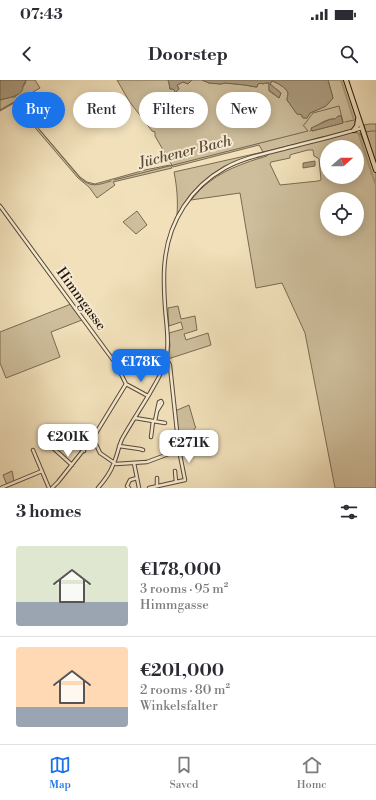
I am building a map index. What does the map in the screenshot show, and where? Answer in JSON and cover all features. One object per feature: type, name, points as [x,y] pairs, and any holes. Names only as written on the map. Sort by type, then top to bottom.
[{"type":"main road","points":[[346,80],[376,170]]},
{"type":"main road","points":[[354,130],[358,124],[357,115]]},
{"type":"street","points":[[98,488],[110,471],[119,446],[161,374],[166,361],[167,340],[164,277],[166,254],[170,236],[182,208],[201,185],[224,168],[239,161],[264,153],[354,130],[363,130]]},
{"type":"street","name":"Himmgasse","points":[[0,206],[116,364],[126,384]]},
{"type":"street","points":[[149,488],[185,480],[179,450],[170,366],[166,361]]},
{"type":"street","points":[[52,488],[84,451],[126,384],[148,396]]},
{"type":"street","points":[[151,437],[157,411]]},
{"type":"street","points":[[135,418],[165,423]]},
{"type":"street","points":[[93,438],[100,453],[114,463],[147,462],[179,450]]},
{"type":"street","points":[[166,454],[168,438],[170,453]]},
{"type":"street","points":[[69,439],[84,451]]},
{"type":"street","points":[[119,446],[142,450]]},
{"type":"street","points":[[52,447],[72,465]]},
{"type":"street","points":[[33,450],[49,488]]},
{"type":"street","points":[[134,463],[140,488]]},
{"type":"street","points":[[1,488],[42,471]]},
{"type":"street","points":[[175,471],[176,482]]},
{"type":"street","points":[[129,488],[127,486],[130,480],[137,478]]},
{"type":"street","points":[[157,478],[157,486]]},
{"type":"shaded area","points":[[0,80],[26,80],[20,92],[12,92],[12,97],[0,100]]},
{"type":"shaded area","points":[[26,80],[35,80],[40,88],[33,92],[19,92]]},
{"type":"shaded area","points":[[117,80],[168,80],[170,89],[173,89],[175,92],[139,92],[139,114],[131,104],[131,92],[124,92]]},
{"type":"shaded area","points":[[168,80],[192,80],[188,84],[183,82],[177,85],[179,89],[176,92],[173,89],[170,89]]},
{"type":"shaded area","points":[[192,80],[256,87],[261,83],[269,83],[269,91],[270,92],[216,92],[216,128],[271,128],[271,92],[279,98],[281,93],[270,84],[272,81],[286,89],[288,93],[287,100],[297,114],[302,114],[303,118],[307,118],[310,113],[326,106],[333,98],[328,80],[345,80],[357,119],[355,129],[264,152],[225,166],[209,177],[188,198],[177,215],[177,194],[174,172],[263,152],[259,145],[173,167],[155,136],[155,132],[150,128],[208,128],[208,92],[176,92],[179,89],[177,85],[183,82],[188,84]],"holes":[[[338,116],[341,116],[343,123],[312,131],[311,129],[326,121],[335,119]]]},
{"type":"shaded area","points":[[202,80],[328,80],[333,98],[326,106],[310,113],[307,118],[303,118],[302,115],[297,114],[287,100],[288,93],[286,89],[272,81],[270,84],[281,93],[279,98],[269,90],[269,83],[261,83],[256,87],[225,83],[209,83]]},
{"type":"shaded area","points":[[11,97],[12,104],[0,111],[0,100]]},
{"type":"shaded area","points":[[338,116],[341,116],[343,123],[312,131],[311,128],[331,119],[335,119]]},
{"type":"shaded area","points":[[376,124],[376,167],[364,125]]},
{"type":"shaded area","points":[[35,128],[38,128],[80,177],[87,182],[95,184],[145,170],[170,165],[172,168],[113,182],[115,185],[97,198],[89,187],[78,178]]},
{"type":"shaded area","points":[[356,131],[356,133],[360,133],[363,140],[320,140]]},
{"type":"shaded area","points":[[361,132],[362,133],[376,173],[376,488],[335,488],[305,333],[282,283],[256,288],[240,193],[191,200],[209,182],[224,172],[267,156],[269,153],[320,140],[320,170],[319,159],[314,156],[313,150],[290,155],[290,158],[271,162],[270,164],[280,185],[320,180],[320,184],[364,184],[364,143],[365,145]]},
{"type":"shaded area","points":[[315,161],[315,166],[303,168],[303,163]]},
{"type":"shaded area","points":[[137,211],[147,225],[136,234],[123,222]]},
{"type":"shaded area","points":[[71,304],[82,320],[51,332],[60,357],[6,378],[0,363],[0,332]]},
{"type":"shaded area","points":[[178,306],[181,319],[195,316],[197,330],[184,334],[186,340],[208,333],[211,345],[168,359],[170,346],[169,333],[183,329],[181,322],[169,326],[168,308]]},
{"type":"shaded area","points":[[189,405],[196,427],[179,450],[175,411]]},
{"type":"shaded area","points":[[12,471],[14,481],[7,485],[3,475]]},
{"type":"waterway","points":[[341,80],[354,120]]},
{"type":"waterway","name":"Jüchener Bach","points":[[0,110],[14,102],[17,103],[80,178],[95,185],[111,181]]},
{"type":"waterway","points":[[304,125],[313,113],[339,106],[343,122]]},
{"type":"waterway","name":"Jüchener Bach","points":[[345,122],[354,120]]},
{"type":"waterway","name":"Jüchener Bach","points":[[114,180],[308,131],[303,125]]},
{"type":"waterway","points":[[366,132],[376,131]]},
{"type":"waterway","points":[[359,135],[376,186]]}]
